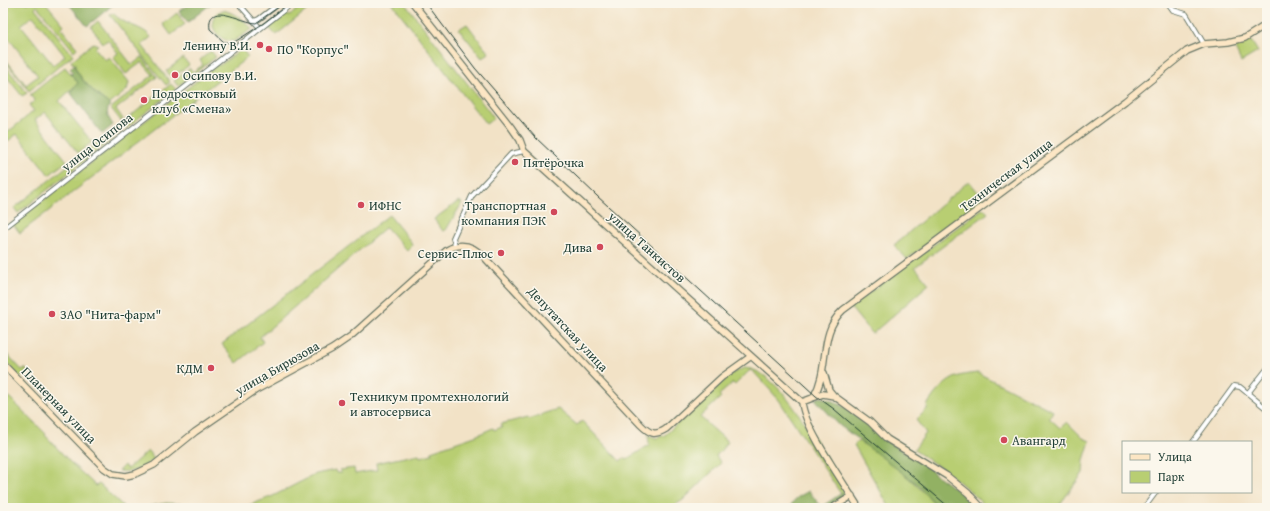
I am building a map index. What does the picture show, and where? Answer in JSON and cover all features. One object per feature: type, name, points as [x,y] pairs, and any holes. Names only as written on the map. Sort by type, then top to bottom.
[{"type":"main road","name":"улица Танкистов","points":[[413,3],[511,127],[520,140],[524,151],[802,402]]},
{"type":"main road","name":"Техническая улица","points":[[814,396],[819,388],[828,330],[836,316],[843,310],[1125,100],[1187,51],[1204,44],[1228,42],[1245,38],[1260,30],[1267,24]]},
{"type":"main road","name":"Депутатская улица","points":[[455,245],[462,244],[469,246],[481,253],[646,431],[655,434],[666,429],[722,377],[750,356]]},
{"type":"main road","name":"улица Бирюзова","points":[[98,462],[113,474],[126,476],[135,474],[154,465],[195,432],[256,390],[332,349],[351,336],[447,250],[455,245]]},
{"type":"main road","name":"Планерная улица","points":[[3,364],[98,462]]},
{"type":"main road","points":[[823,368],[829,390],[834,396],[870,422],[887,439],[947,476],[968,493],[982,508]]},
{"type":"main road","points":[[834,396],[823,394],[814,396],[802,402],[802,411],[811,429],[859,508]]},
{"type":"main road","points":[[832,508],[852,496]]},
{"type":"street","points":[[238,3],[260,28]]},
{"type":"street","points":[[254,21],[259,19],[280,3]]},
{"type":"street","name":"улица Осипова","points":[[3,229],[293,3]]},
{"type":"street","points":[[1168,3],[1173,10],[1186,14],[1204,44]]},
{"type":"street","points":[[455,245],[453,238],[472,196],[511,154],[524,151]]},
{"type":"street","points":[[1248,393],[1267,369]]},
{"type":"street","points":[[1194,441],[1234,386],[1237,385],[1267,409]]},
{"type":"street","points":[[1144,508],[1155,493]]},
{"type":"green space","points":[[3,3],[46,3],[64,25],[61,28],[77,48],[74,51],[37,6],[35,8],[73,55],[29,91],[3,56],[26,85],[38,76],[3,31],[6,26],[3,22]],"holes":[[[33,16],[65,56],[53,65],[21,25]]]},
{"type":"green space","points":[[68,3],[115,3],[87,26]]},
{"type":"green space","points":[[190,3],[212,3],[188,22],[179,11]]},
{"type":"green space","points":[[306,3],[316,3],[276,35],[269,28],[286,14],[289,16]]},
{"type":"green space","points":[[392,3],[405,3],[494,118],[486,124]]},
{"type":"green space","points":[[223,10],[239,17],[252,29],[234,41],[227,41],[222,38],[214,29],[213,18],[217,13]]},
{"type":"green space","points":[[113,13],[122,21],[148,33],[151,37],[142,45],[170,82],[166,85],[110,15]]},
{"type":"green space","points":[[177,13],[185,24],[171,35],[163,24]]},
{"type":"green space","points":[[98,21],[132,65],[142,57],[157,77],[116,109],[123,119],[121,121],[111,108],[153,75],[142,62],[126,74],[113,57],[118,53],[108,40],[103,43],[91,27]]},
{"type":"green space","points":[[467,24],[489,53],[482,58],[459,29]]},
{"type":"green space","points":[[1246,40],[1252,42],[1258,52],[1241,62],[1234,46],[1236,43]]},
{"type":"green space","points":[[93,43],[98,45],[95,48],[105,60],[109,57],[129,82],[127,90],[110,104],[88,86],[78,73],[75,63],[73,64],[71,61]]},
{"type":"green space","points":[[242,49],[248,57],[20,233],[13,224],[217,65],[220,65]]},
{"type":"green space","points":[[211,51],[216,57],[178,86],[174,81],[190,68],[193,72],[203,65],[200,60]]},
{"type":"green space","points":[[183,58],[189,65],[172,78],[166,71]]},
{"type":"green space","points":[[3,63],[27,93],[22,96],[3,72]]},
{"type":"green space","points":[[74,65],[79,75],[89,87],[110,104],[108,115],[113,125],[102,134],[70,92],[78,83],[71,74],[73,72],[70,68]]},
{"type":"green space","points":[[65,67],[78,83],[59,101],[92,142],[78,153],[45,112],[35,120],[67,161],[49,175],[17,134],[3,145],[3,136],[34,111],[29,105],[35,101],[30,95]]},
{"type":"green space","points":[[171,84],[176,89],[126,128],[122,123]]},
{"type":"green space","points":[[117,127],[121,132],[18,213],[14,208]]},
{"type":"green space","points":[[969,181],[985,201],[907,259],[894,245]]},
{"type":"green space","points":[[459,201],[462,203],[446,230],[443,231],[434,219]]},
{"type":"green space","points":[[982,209],[988,213],[915,267],[929,284],[872,334],[850,307]]},
{"type":"green space","points":[[389,215],[411,242],[412,245],[407,251],[386,227],[260,337],[263,342],[237,363],[222,344]]},
{"type":"green space","points":[[3,350],[22,370],[25,368],[28,372],[20,377],[3,359]]},
{"type":"green space","points":[[744,368],[752,370],[749,371],[735,385],[733,383],[719,395],[721,397],[700,417],[728,442],[716,456],[721,463],[683,500],[670,508],[242,508],[273,496],[316,474],[335,470],[336,473],[341,473],[340,470],[354,468],[355,474],[377,470],[376,463],[419,454],[420,457],[432,454],[431,451],[475,436],[493,428],[494,430],[502,427],[501,424],[528,417],[529,419],[540,417],[542,414],[558,409],[577,425],[582,421],[620,461],[624,458],[626,460],[649,445],[648,435],[656,438],[665,435],[729,375]]},
{"type":"green space","points":[[752,370],[768,379],[792,404],[840,478],[845,491],[841,494],[779,400]]},
{"type":"green space","name":"Авангард","points":[[978,373],[1053,411],[1049,418],[1060,428],[1067,422],[1083,438],[1090,441],[1084,460],[1083,473],[1057,508],[986,508],[970,491],[943,469],[914,450],[926,433],[916,420],[927,409],[928,403],[934,395],[953,378]]},
{"type":"green space","points":[[3,391],[46,434],[45,435],[70,462],[96,486],[99,484],[125,508],[3,508]]},
{"type":"green space","points":[[821,397],[836,402],[848,409],[885,440],[927,466],[936,475],[965,496],[976,508],[939,508],[917,484],[839,425],[815,399]]},
{"type":"green space","points":[[858,441],[880,455],[901,472],[921,489],[939,508],[890,508],[854,445]]},
{"type":"green space","points":[[148,451],[154,459],[146,465],[138,470],[118,471],[124,465],[127,469]]},
{"type":"green space","points":[[809,491],[821,507],[845,491],[842,497],[829,505],[822,507],[814,508],[791,508],[791,505],[795,500]]},
{"type":"green space","points":[[166,503],[208,505],[209,508],[140,508]]},
{"type":"tram line","points":[[284,3],[256,23],[226,15],[219,14],[213,16],[210,20],[210,29],[224,42],[233,43],[264,23],[290,3]]},
{"type":"tram line","points":[[426,3],[475,68],[535,137],[597,196],[816,396],[834,409],[950,508]]},
{"type":"place","name":"Ленину В.И.","points":[[260,45]]},
{"type":"place","name":"ПО \"Корпус\"","points":[[269,49]]},
{"type":"place","name":"Осипову В.И.","points":[[175,75]]},
{"type":"place","name":"Подростковый клуб «Смена»","points":[[144,100]]},
{"type":"place","name":"Пятёрочка","points":[[515,162]]},
{"type":"place","name":"ИФНС","points":[[361,205]]},
{"type":"place","name":"Транспортная компания ПЭК","points":[[554,212]]},
{"type":"place","name":"Дива","points":[[600,247]]},
{"type":"place","name":"Сервис-Плюс","points":[[501,253]]},
{"type":"place","name":"ЗАО \"Нита-фарм\"","points":[[52,314]]},
{"type":"place","name":"КДМ","points":[[211,368]]},
{"type":"place","name":"Техникум промтехнологий и автосервиса","points":[[342,403]]},
{"type":"place","name":"Авангард","points":[[1004,440]]}]
